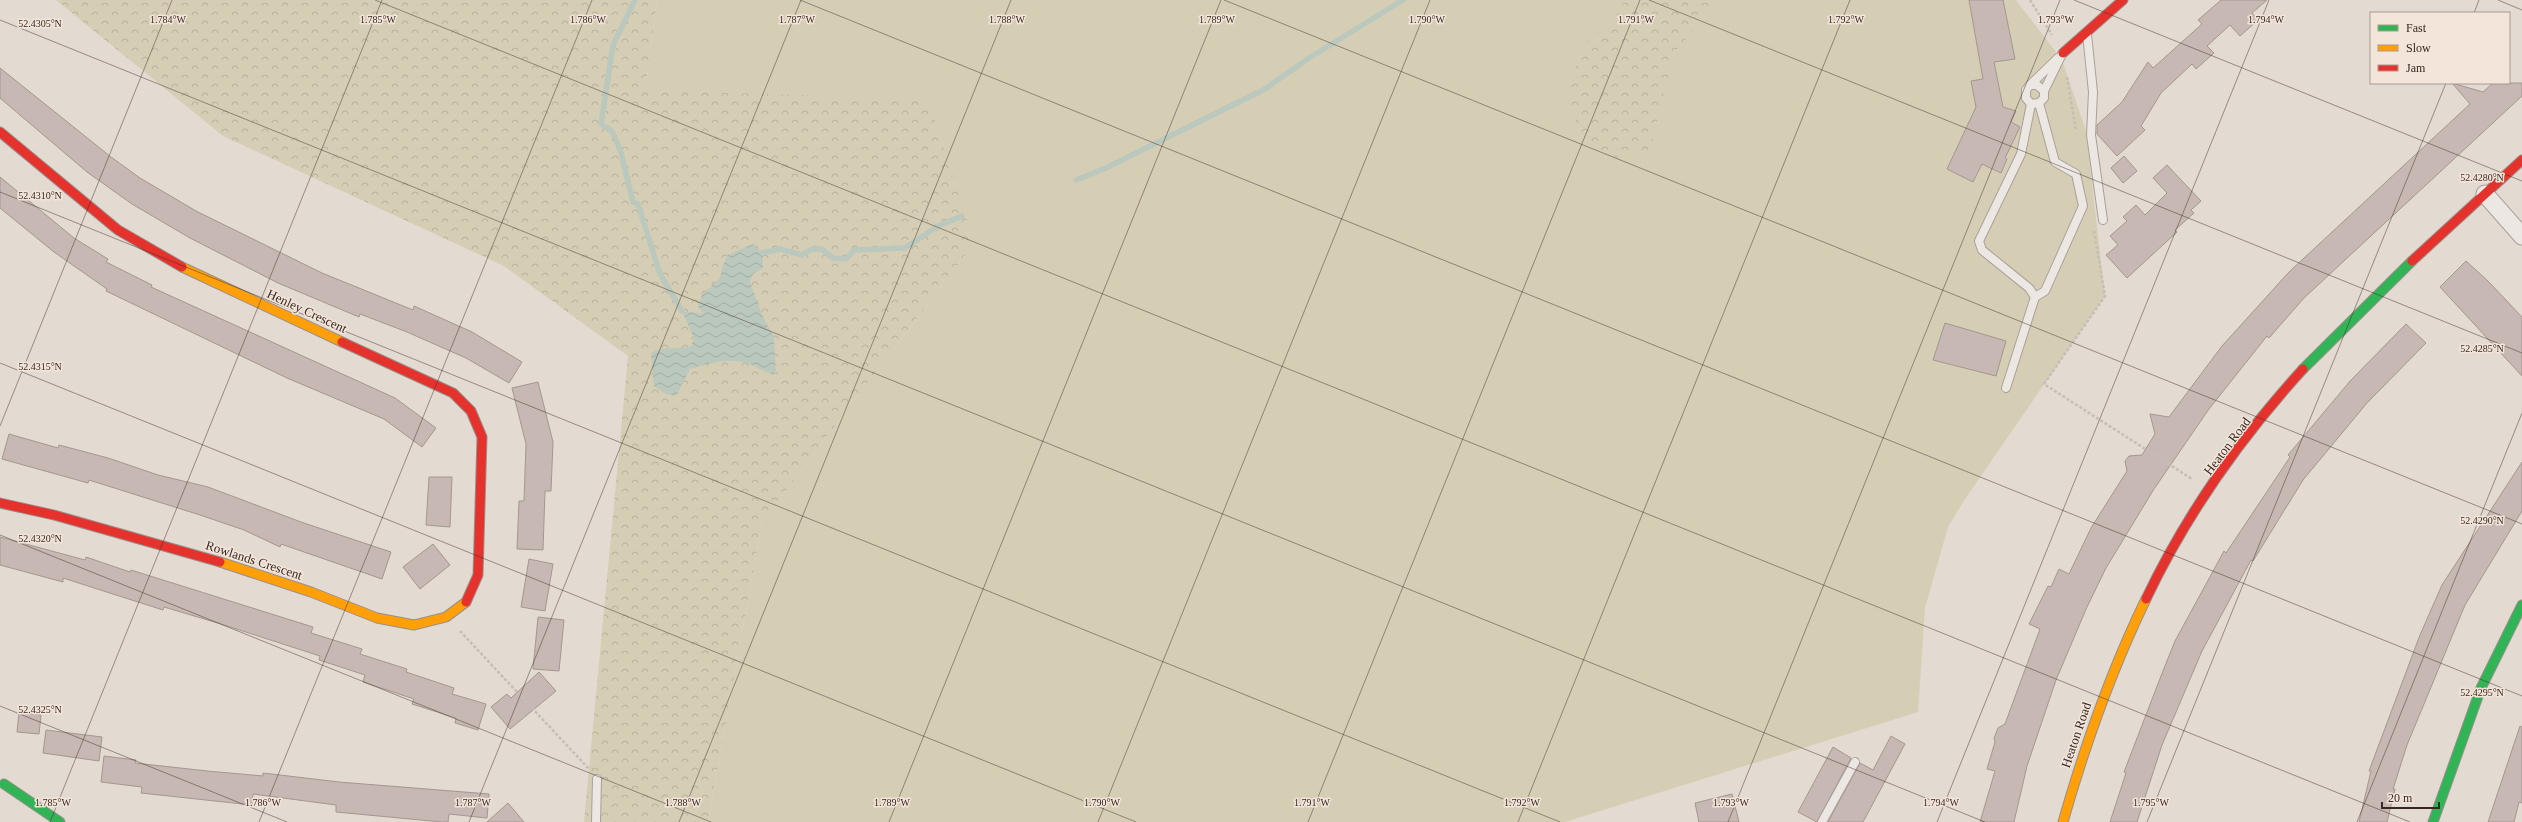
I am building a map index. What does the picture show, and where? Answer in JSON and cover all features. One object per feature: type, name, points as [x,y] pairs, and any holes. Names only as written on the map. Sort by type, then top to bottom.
[{"type":"street","points":[[2063,53],[2123,0]]},
{"type":"street","name":"Henley Crescent","points":[[0,132],[118,230],[190,272],[453,393],[471,411],[482,437],[478,575]]},
{"type":"street","name":"Heaton Road","points":[[2063,822],[2074,780],[2115,665],[2172,551],[2210,490],[2288,387],[2349,322],[2522,160]]},
{"type":"street","points":[[2485,194],[2522,236]]},
{"type":"street","name":"Rowlands Crescent","points":[[0,503],[54,515],[180,549],[310,592],[377,618],[414,625],[446,617],[467,601],[478,575]]},
{"type":"street","points":[[2433,822],[2481,688],[2522,605]]},
{"type":"street","points":[[2,783],[60,822]]},
{"type":"lane","points":[[2087,32],[2093,92],[2091,135],[2103,220]]},
{"type":"lane","points":[[2006,388],[2035,297],[2045,291],[2083,206],[2076,174],[2055,162],[2035,104],[2026,98],[2026,90],[2030,85],[2063,53]]},
{"type":"lane","points":[[2035,297],[2029,288],[1982,250],[1978,241],[2021,154],[2035,104],[2044,98],[2044,91],[2063,53]]},
{"type":"lane","points":[[2030,85],[2037,85],[2044,91]]},
{"type":"lane","points":[[1822,822],[1855,762]]},
{"type":"lane","points":[[596,822],[597,779]]},
{"type":"path","points":[[2030,0],[2063,53],[2078,139]]},
{"type":"path","points":[[2093,226],[2105,296],[2044,384],[2210,490]]},
{"type":"path","points":[[446,617],[597,779]]},
{"type":"green space","points":[[56,0],[657,0],[645,90],[928,99],[974,243],[762,522],[708,822],[584,822],[628,356],[504,266],[223,136]]},
{"type":"green space","points":[[657,0],[2016,0],[2062,60],[2086,131],[2105,296],[1965,499],[1948,527],[1925,608],[1918,712],[1565,822],[708,822],[762,522],[974,243],[645,90]]},
{"type":"green space","points":[[1625,0],[1720,0],[1676,50],[1660,106],[1651,149],[1621,159],[1581,141],[1567,89],[1585,43],[1615,18]]},
{"type":"water","points":[[753,244],[762,253],[763,268],[753,274],[750,282],[763,317],[774,337],[776,374],[768,373],[746,363],[725,361],[711,363],[690,369],[676,396],[666,394],[654,386],[651,353],[660,349],[691,346],[694,338],[682,311],[703,314],[698,306],[702,295],[720,278],[723,265],[728,255]]},
{"type":"building","points":[[1969,0],[2003,0],[2015,59],[1994,62],[2003,107],[2016,111],[2011,122],[2020,127],[2005,158],[2007,159],[2001,173],[1982,164],[1973,182],[1947,169],[1976,107],[1971,81],[1983,79]]},
{"type":"building","points":[[2221,0],[2267,0],[2252,13],[2258,20],[2240,36],[2230,25],[2207,46],[2214,53],[2196,69],[2192,64],[2161,93],[2141,126],[2145,130],[2117,156],[2097,134],[2097,125],[2122,102],[2148,62],[2153,68],[2202,24],[2198,20]]},
{"type":"building","points":[[0,68],[111,157],[140,178],[196,211],[322,273],[413,310],[414,306],[472,332],[522,362],[509,383],[466,358],[407,332],[360,314],[359,317],[278,283],[190,238],[132,204],[87,172],[0,98]]},
{"type":"building","points":[[2522,83],[2522,96],[2304,298],[2269,338],[2267,336],[2209,409],[2154,489],[2106,568],[2087,607],[2056,680],[2027,766],[2014,822],[1980,822],[1995,771],[1987,769],[1995,742],[1994,738],[1998,728],[2005,724],[2040,629],[2029,624],[2048,586],[2051,587],[2059,569],[2069,574],[2091,528],[2127,471],[2125,461],[2129,456],[2142,455],[2155,434],[2150,414],[2169,417],[2222,346],[2289,272],[2470,104],[2453,84],[2483,92],[2492,84]]},
{"type":"building","points":[[2124,156],[2137,171],[2123,183],[2111,168]]},
{"type":"building","points":[[2167,165],[2201,201],[2191,210],[2194,213],[2175,230],[2177,232],[2127,278],[2106,255],[2118,245],[2110,236],[2127,221],[2123,217],[2136,205],[2145,215],[2167,193],[2153,178]]},
{"type":"building","points":[[0,177],[74,238],[108,259],[106,262],[152,285],[151,287],[395,398],[436,428],[422,447],[384,419],[287,378],[106,291],[107,289],[54,252],[0,208]]},
{"type":"building","points":[[2466,261],[2488,281],[2522,317],[2522,376],[2440,287]]},
{"type":"building","points":[[1945,323],[2006,341],[1996,376],[1933,360]]},
{"type":"building","points":[[2406,324],[2426,343],[2367,403],[2303,480],[2253,561],[2251,560],[2202,651],[2162,745],[2137,822],[2110,822],[2126,773],[2124,772],[2175,641],[2224,551],[2226,553],[2290,457],[2288,455],[2351,380]]},
{"type":"building","points":[[538,382],[553,442],[551,491],[545,491],[543,550],[517,549],[519,501],[524,501],[526,444],[512,388]]},
{"type":"building","points":[[9,434],[58,448],[59,445],[108,458],[158,475],[208,487],[301,522],[391,552],[382,579],[281,544],[280,547],[244,530],[200,515],[89,480],[88,483],[2,459]]},
{"type":"building","points":[[2522,462],[2522,511],[2465,605],[2407,745],[2393,789],[2395,789],[2387,822],[2359,822],[2371,771],[2369,771],[2420,635],[2442,585]]},
{"type":"building","points":[[429,477],[452,477],[450,527],[426,525]]},
{"type":"building","points":[[0,537],[85,560],[86,557],[130,572],[131,570],[313,627],[311,633],[362,649],[360,654],[407,669],[406,672],[454,688],[452,694],[486,704],[478,730],[455,723],[456,718],[412,704],[414,699],[363,682],[365,675],[319,660],[320,656],[221,624],[164,607],[163,610],[63,578],[63,582],[0,565]]},
{"type":"building","points":[[433,544],[450,565],[420,589],[403,567]]},
{"type":"building","points":[[529,559],[553,564],[545,611],[521,607]]},
{"type":"building","points":[[538,617],[564,620],[559,671],[533,669]]},
{"type":"building","points":[[539,672],[556,691],[510,729],[491,707],[507,694],[511,698]]},
{"type":"building","points":[[19,712],[41,715],[39,734],[17,732]]},
{"type":"building","points":[[2520,726],[2522,727],[2522,803],[2519,802],[2514,822],[2488,822]]},
{"type":"building","points":[[46,730],[102,737],[99,761],[43,753]]},
{"type":"building","points":[[1891,736],[1905,744],[1863,822],[1828,822],[1860,763],[1873,770]]},
{"type":"building","points":[[1833,747],[1851,758],[1817,822],[1798,812]]},
{"type":"building","points":[[104,756],[136,760],[135,763],[207,771],[263,776],[263,773],[339,782],[489,794],[487,818],[449,814],[448,822],[442,822],[336,812],[336,805],[253,794],[252,805],[141,793],[142,787],[101,782]]},
{"type":"building","points":[[1732,794],[1739,822],[1699,822],[1695,803]]},
{"type":"building","points":[[508,803],[524,822],[487,822]]},
{"type":"waterway","points":[[635,0],[613,45],[601,124],[612,131],[621,152],[633,202],[638,204],[660,274],[682,311]]},
{"type":"waterway","points":[[1076,180],[1106,168],[1265,89],[1309,58],[1403,0]]},
{"type":"waterway","points":[[762,253],[780,249],[802,255],[812,249],[822,249],[833,258],[846,259],[854,250],[905,248],[938,226],[962,216]]},
{"type":"traffic: fast","points":[[2303,369],[2412,261]]},
{"type":"traffic: fast","points":[[2433,822],[2481,688],[2522,605]]},
{"type":"traffic: fast","points":[[4,784],[60,822]]},
{"type":"traffic: slow","points":[[182,267],[342,342]]},
{"type":"traffic: slow","points":[[220,562],[311,592],[377,618],[414,625],[446,617],[466,602]]},
{"type":"traffic: slow","points":[[2063,822],[2080,765],[2110,681],[2146,599]]},
{"type":"traffic: jam","points":[[2063,53],[2123,0]]},
{"type":"traffic: jam","points":[[0,132],[118,230],[182,267]]},
{"type":"traffic: jam","points":[[2412,261],[2522,160]]},
{"type":"traffic: jam","points":[[342,342],[453,393],[471,411],[482,437],[478,575],[466,602]]},
{"type":"traffic: jam","points":[[2146,599],[2179,537],[2216,478],[2258,422],[2303,369]]},
{"type":"traffic: jam","points":[[0,503],[54,515],[220,562]]}]
